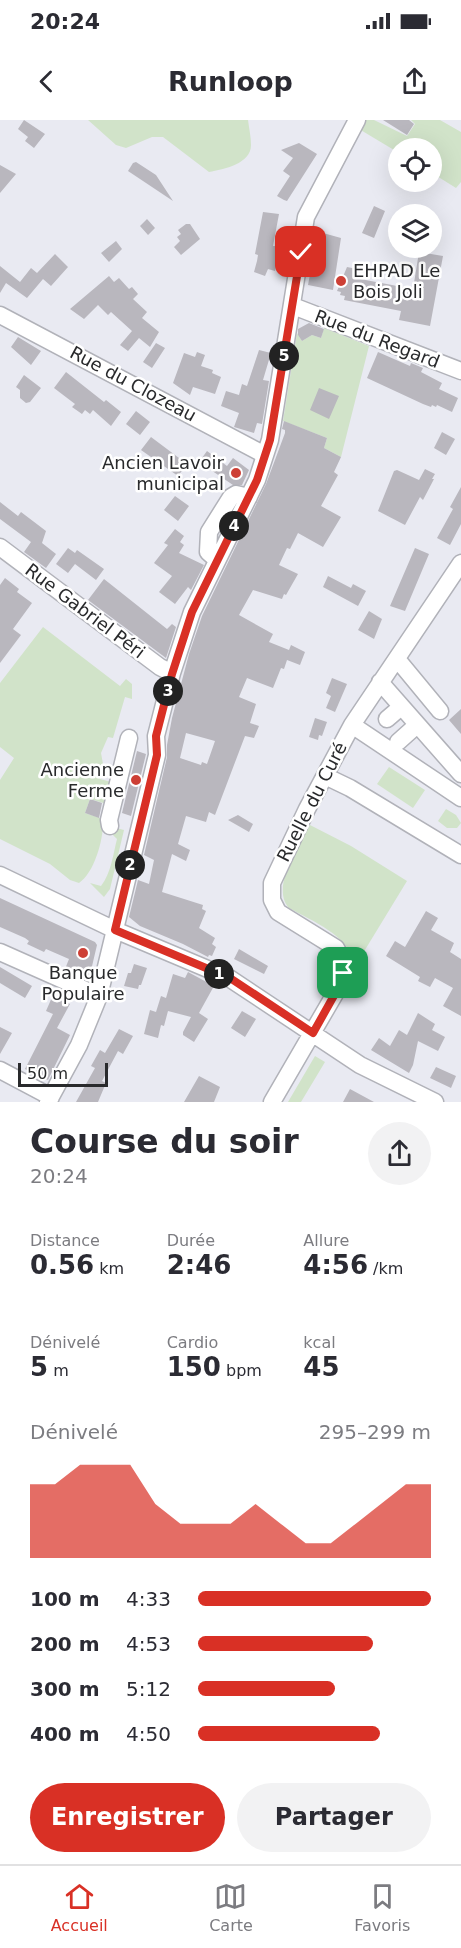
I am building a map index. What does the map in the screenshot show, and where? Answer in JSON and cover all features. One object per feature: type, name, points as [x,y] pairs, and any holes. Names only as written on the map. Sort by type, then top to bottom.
[{"type":"street","points":[[0,1070],[49,1100],[80,1045],[99,996],[157,755],[156,736],[172,674],[192,612],[216,559],[249,496],[270,440],[306,217],[357,120]]},
{"type":"street","name":"Rue du Regard","points":[[293,306],[461,371]]},
{"type":"street","name":"Rue du Clozeau","points":[[0,315],[265,455]]},
{"type":"street","name":"Rue Gabriel Péri","points":[[1,551],[160,668],[172,674]]},
{"type":"street","name":"Ruelle du Curé","points":[[313,1033],[340,982],[343,973],[341,956],[336,948],[278,912],[272,900],[272,883],[284,855],[352,725],[461,563]]},
{"type":"street","points":[[397,658],[440,711]]},
{"type":"street","points":[[380,682],[461,774]]},
{"type":"street","points":[[387,719],[401,707]]},
{"type":"street","points":[[352,725],[389,752],[461,798]]},
{"type":"street","points":[[398,742],[417,725]]},
{"type":"street","points":[[110,826],[109,820],[129,738]]},
{"type":"street","points":[[325,776],[350,788],[461,855]]},
{"type":"street","points":[[0,875],[115,930],[230,978],[360,1065],[435,1102]]},
{"type":"street","points":[[0,952],[99,996]]},
{"type":"street","points":[[272,1102],[313,1033]]},
{"type":"green space","points":[[88,120],[248,120],[250,151],[242,161],[209,172],[163,137],[152,137],[126,148],[116,145]]},
{"type":"green space","points":[[364,120],[374,120],[407,136],[415,124],[411,120],[440,120],[461,132],[461,182],[456,188],[442,179],[442,138],[388,138],[388,146],[359,129]]},
{"type":"green space","points":[[324,328],[369,346],[341,457],[324,448],[327,438],[283,421],[297,333],[302,341],[312,335],[321,338]]},
{"type":"green space","points":[[43,627],[120,686],[126,679],[132,684],[132,699],[125,697],[113,738],[108,737],[101,753],[103,764],[100,779],[115,783],[110,805],[90,799],[85,813],[103,819],[103,827],[94,863],[79,883],[70,880],[50,864],[0,839],[0,780],[14,758],[0,747],[0,683]]},
{"type":"green space","points":[[389,767],[425,790],[413,808],[377,784]]},
{"type":"green space","points":[[446,809],[456,815],[461,823],[457,828],[447,828],[438,821]]},
{"type":"green space","points":[[310,825],[351,846],[407,881],[357,963],[337,937],[289,908],[284,900],[284,879],[292,856]]},
{"type":"green space","points":[[116,828],[124,830],[110,889],[104,897],[90,883],[101,886],[107,875],[117,839],[110,832]]},
{"type":"green space","points":[[315,1056],[325,1062],[301,1102],[288,1102]]},
{"type":"building","points":[[24,120],[45,134],[34,148],[25,141],[28,137],[18,129]]},
{"type":"building","points":[[383,120],[409,120],[414,124],[407,135]]},
{"type":"building","points":[[299,143],[317,154],[287,201],[277,196],[290,176],[283,171],[293,158],[281,150]]},
{"type":"building","points":[[136,162],[156,175],[173,201],[128,171]]},
{"type":"building","points":[[0,165],[16,174],[0,193]]},
{"type":"building","points":[[374,206],[385,211],[374,238],[362,233]]},
{"type":"building","points":[[263,212],[279,214],[273,246],[279,246],[280,251],[275,271],[268,269],[265,276],[254,272]]},
{"type":"building","points":[[147,219],[155,228],[148,235],[140,226]]},
{"type":"building","points":[[190,224],[200,239],[181,255],[174,247],[180,241],[177,237],[181,234],[178,230]]},
{"type":"building","points":[[323,233],[341,238],[333,290],[308,285],[311,269],[317,266]]},
{"type":"building","points":[[116,241],[122,249],[109,262],[101,253]]},
{"type":"building","points":[[55,254],[68,267],[51,286],[43,279],[27,298],[6,283],[0,293],[0,266],[20,282],[31,268],[37,273]]},
{"type":"building","name":"EHPAD Le Bois Joli","points":[[443,256],[430,326],[399,320],[401,311],[344,300],[345,296],[340,295],[341,292],[337,291],[347,267],[357,269],[355,278],[413,289],[418,258],[442,258]]},
{"type":"building","points":[[109,276],[114,282],[119,278],[129,289],[132,287],[138,294],[133,299],[147,312],[142,318],[159,332],[150,347],[139,338],[128,351],[120,345],[132,331],[111,312],[108,315],[98,305],[84,319],[70,309]]},
{"type":"building","points":[[309,323],[324,329],[321,338],[312,335],[302,341],[298,335],[298,329]]},
{"type":"building","points":[[18,337],[41,351],[31,365],[11,347]]},
{"type":"building","points":[[156,343],[165,348],[152,368],[143,362]]},
{"type":"building","points":[[259,350],[271,353],[263,380],[269,381],[262,424],[257,423],[254,433],[234,427],[239,413],[221,406],[226,391],[239,395],[242,384],[247,386]]},
{"type":"building","points":[[197,352],[205,355],[201,366],[213,370],[212,373],[221,377],[215,394],[193,387],[190,395],[173,383],[184,353],[195,357]]},
{"type":"building","points":[[378,352],[410,366],[411,363],[423,368],[421,372],[442,383],[439,389],[458,398],[452,412],[437,405],[431,407],[423,404],[367,378]]},
{"type":"building","points":[[66,372],[104,402],[106,400],[121,412],[111,426],[93,410],[90,414],[85,410],[82,414],[72,407],[75,404],[54,388]]},
{"type":"building","points":[[24,375],[41,388],[30,402],[26,403],[20,398],[20,390],[16,387]]},
{"type":"building","points":[[319,388],[339,396],[329,419],[310,410]]},
{"type":"building","points":[[136,411],[150,422],[140,435],[126,424]]},
{"type":"building","points":[[284,421],[327,438],[324,448],[341,457],[334,472],[338,475],[321,506],[341,517],[323,547],[298,533],[290,549],[287,548],[279,565],[298,574],[282,599],[253,590],[239,615],[273,634],[269,642],[289,650],[291,645],[305,652],[300,665],[287,660],[273,688],[247,678],[239,697],[256,704],[250,723],[259,726],[254,738],[245,736],[215,815],[209,812],[206,822],[186,816],[178,844],[190,850],[186,861],[172,854],[162,892],[203,905],[202,909],[206,911],[199,928],[215,938],[212,944],[216,947],[212,956],[208,957],[140,926],[129,917],[138,880],[149,884],[154,860],[144,855],[167,757],[172,718],[189,654],[202,616],[266,484],[285,433],[282,429]],"holes":[[[186,733],[215,741],[207,764],[202,762],[201,765],[180,758]]]},
{"type":"building","points":[[442,432],[455,439],[446,455],[434,448]]},
{"type":"building","points":[[151,437],[187,464],[178,476],[141,450]]},
{"type":"building","points":[[207,451],[227,466],[233,458],[249,470],[242,485],[233,485],[199,462]]},
{"type":"building","points":[[425,469],[435,474],[432,479],[434,479],[423,500],[420,497],[405,525],[378,511],[394,471],[397,470],[419,480]]},
{"type":"building","points":[[461,487],[461,524],[450,545],[437,538],[453,509],[450,507]]},
{"type":"building","points":[[175,496],[189,506],[178,521],[164,510]]},
{"type":"building","points":[[0,502],[18,516],[21,512],[46,531],[42,543],[56,554],[46,568],[24,552],[31,542],[0,519]]},
{"type":"building","points":[[175,529],[184,536],[180,542],[184,545],[179,553],[204,565],[191,590],[188,587],[175,604],[159,592],[172,576],[154,563],[168,545],[164,543]]},
{"type":"building","points":[[68,548],[75,553],[77,550],[104,569],[96,580],[75,564],[68,573],[56,564]]},
{"type":"building","points":[[415,548],[429,554],[405,611],[390,606]]},
{"type":"building","points":[[328,576],[351,588],[353,584],[366,591],[358,606],[323,587]]},
{"type":"building","points":[[5,578],[19,589],[17,592],[32,603],[13,629],[21,635],[0,663],[0,585]]},
{"type":"building","points":[[104,579],[167,629],[172,624],[176,627],[166,658],[88,600]]},
{"type":"building","points":[[369,611],[382,619],[374,639],[358,630]]},
{"type":"building","points":[[332,678],[347,684],[335,712],[326,708],[331,696],[326,693]]},
{"type":"building","points":[[461,709],[461,734],[449,720]]},
{"type":"building","points":[[315,718],[327,722],[318,740],[309,737]]},
{"type":"building","points":[[137,751],[146,754],[131,816],[122,813]]},
{"type":"building","points":[[90,799],[102,803],[99,818],[85,813]]},
{"type":"building","points":[[238,815],[253,824],[249,832],[228,820]]},
{"type":"building","points":[[0,898],[95,942],[97,945],[89,979],[65,969],[69,959],[46,949],[44,952],[27,944],[29,941],[25,938],[0,927]]},
{"type":"building","points":[[426,911],[438,918],[431,930],[454,943],[450,952],[461,959],[461,1016],[443,1006],[453,988],[435,978],[430,987],[418,981],[420,977],[386,956],[395,941],[405,947]]},
{"type":"building","points":[[239,949],[268,966],[264,974],[234,959]]},
{"type":"building","points":[[134,964],[147,968],[138,989],[124,986]]},
{"type":"building","points":[[0,967],[32,986],[25,998],[0,983]]},
{"type":"building","points":[[188,972],[214,986],[199,1013],[208,1019],[194,1042],[183,1035],[191,1017],[168,1011],[158,1038],[144,1034],[150,1010],[156,1012],[161,996],[166,998],[173,974],[185,978]]},
{"type":"building","points":[[53,995],[70,1004],[57,1028],[70,1035],[48,1080],[25,1069],[53,1014],[46,1011]]},
{"type":"building","points":[[242,1011],[256,1019],[245,1037],[231,1028]]},
{"type":"building","points":[[418,1013],[435,1024],[432,1030],[445,1037],[438,1051],[418,1041],[409,1073],[371,1050],[379,1038],[390,1046],[399,1030],[407,1035]]},
{"type":"building","points":[[0,1027],[12,1033],[0,1054]]},
{"type":"building","points":[[119,1029],[133,1036],[123,1054],[118,1051],[102,1081],[106,1083],[98,1102],[76,1102],[95,1068],[91,1066],[100,1050],[105,1053]]},
{"type":"building","points":[[436,1067],[456,1076],[451,1088],[430,1078]]},
{"type":"building","points":[[199,1076],[220,1087],[214,1102],[184,1102]]},
{"type":"building","points":[[350,1089],[374,1102],[343,1102]]},
{"type":"place","name":"EHPAD Le Bois Joli","points":[[341,281]]},
{"type":"place","name":"Ancien Lavoir municipal","points":[[236,473]]},
{"type":"place","name":"Ancienne Ferme","points":[[136,780]]},
{"type":"place","name":"Banque Populaire","points":[[83,953]]},
{"type":"route","points":[[301,252],[270,440],[257,480],[192,612],[172,674],[156,736],[157,755],[115,930],[230,978],[313,1033],[336,992],[343,973]]}]
